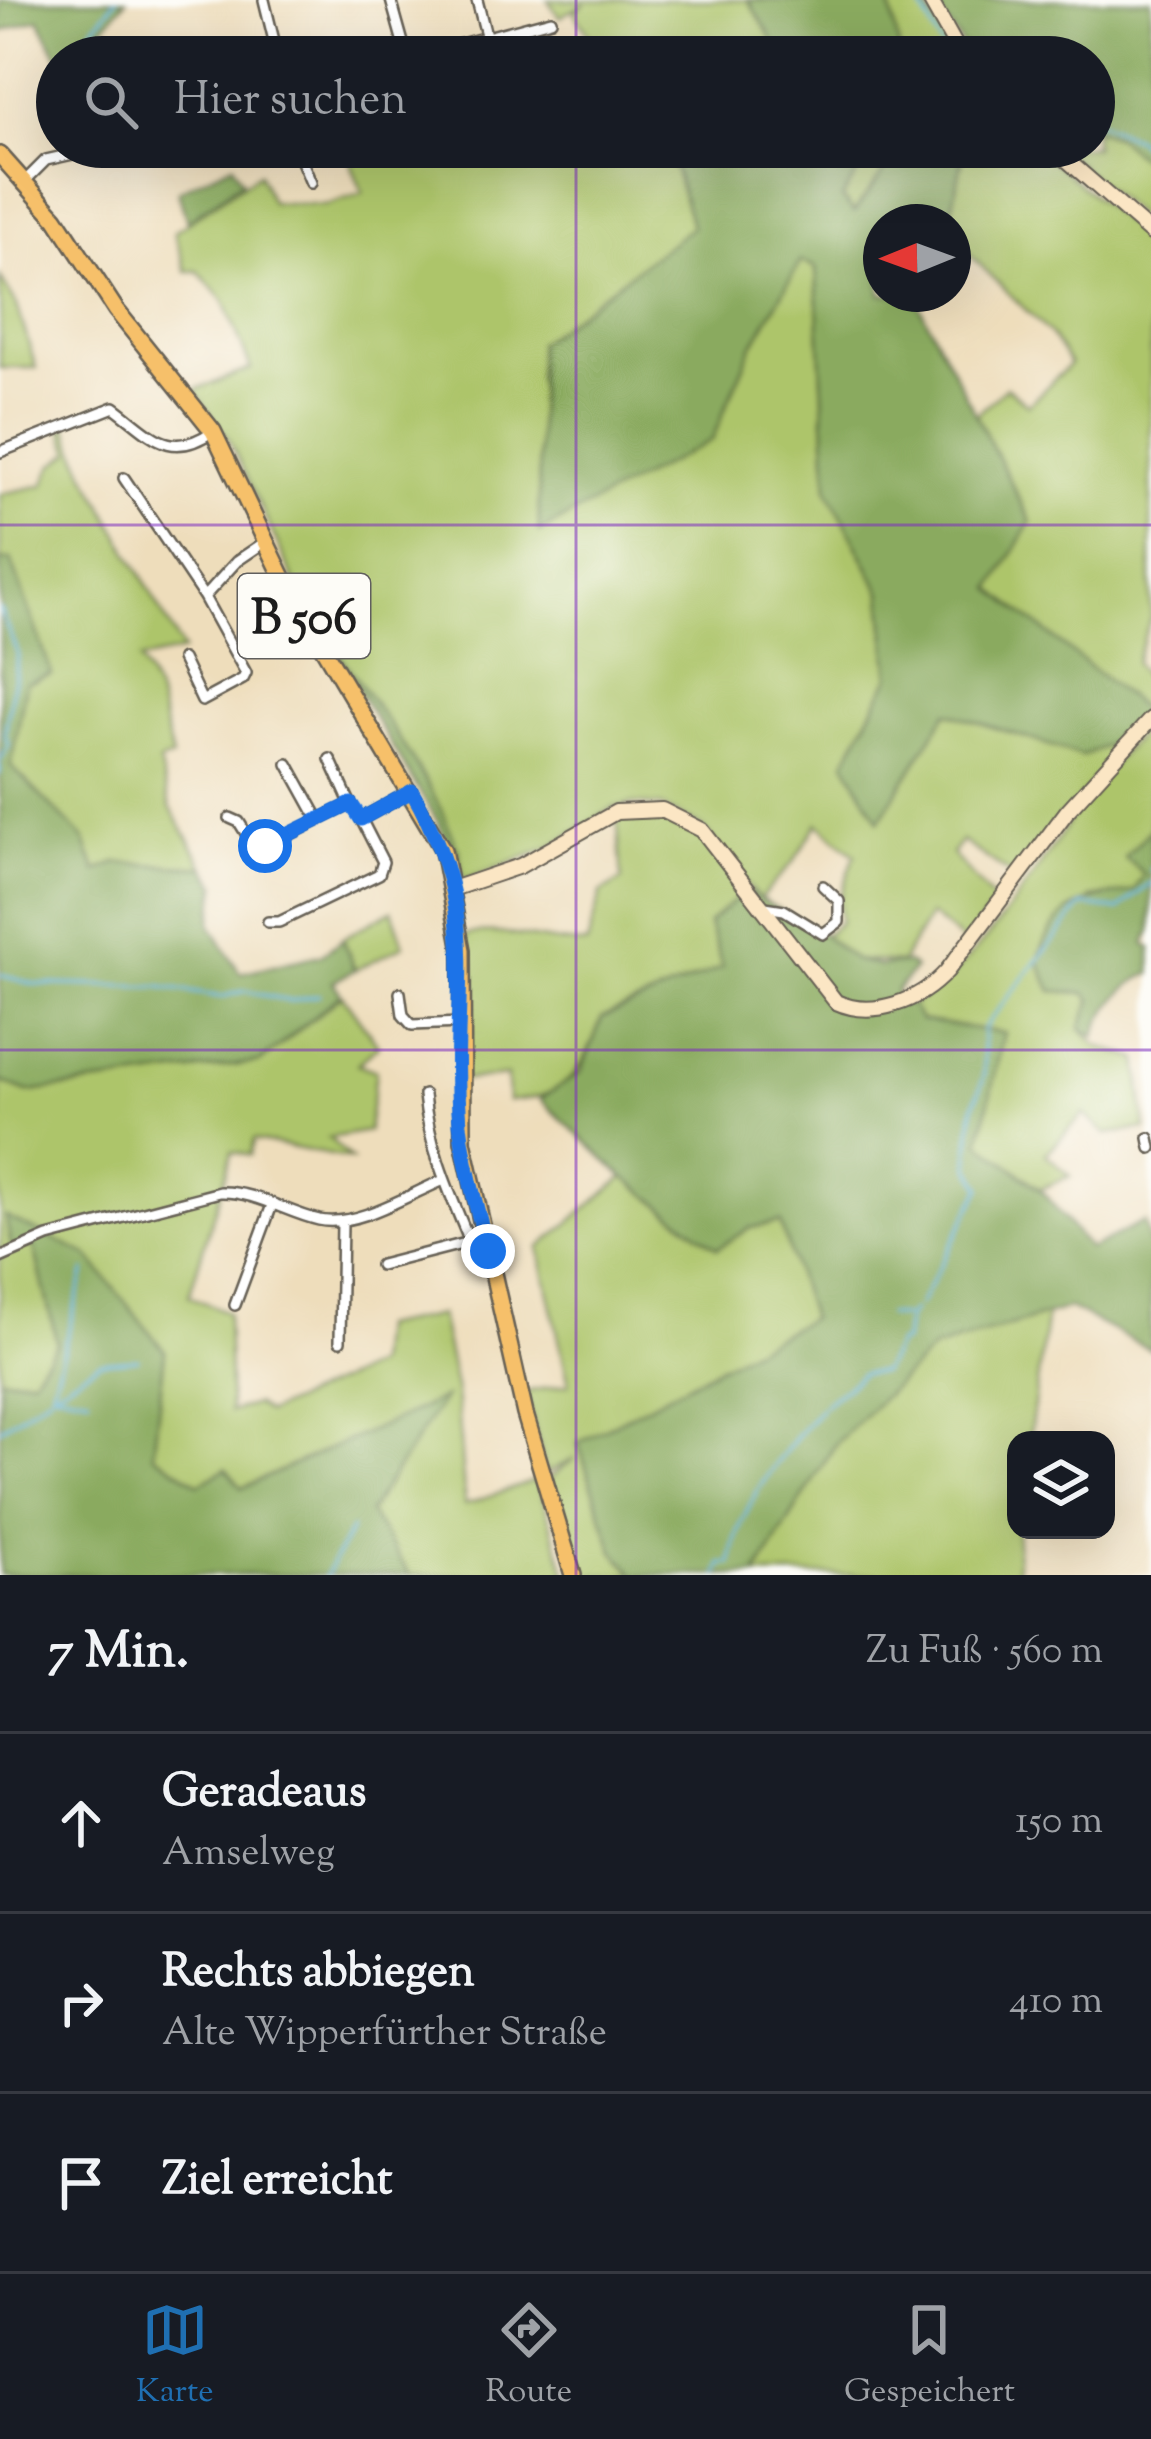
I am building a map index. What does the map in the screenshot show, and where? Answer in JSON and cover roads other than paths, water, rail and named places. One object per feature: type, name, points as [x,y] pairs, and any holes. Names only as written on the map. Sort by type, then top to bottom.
[{"type":"main road","name":"B 506","points":[[0,155],[26,180],[116,310],[213,431],[326,655],[412,791],[443,850],[455,887],[462,950],[460,1124],[525,1414],[573,1575]]},
{"type":"street","points":[[264,0],[273,36]]},
{"type":"street","points":[[392,0],[403,36]]},
{"type":"street","points":[[477,0],[486,36]]},
{"type":"street","points":[[930,0],[950,36]]},
{"type":"street","points":[[497,36],[551,20]]},
{"type":"street","points":[[26,180],[38,168]]},
{"type":"street","points":[[305,168],[311,183]]},
{"type":"street","points":[[1076,168],[1151,233]]},
{"type":"street","points":[[0,452],[30,436],[114,407],[174,447],[187,447],[213,431]]},
{"type":"street","points":[[124,478],[204,597],[246,673],[202,701],[182,659]]},
{"type":"street","points":[[204,597],[237,561],[266,542]]},
{"type":"street","points":[[455,887],[520,866],[608,815],[633,808],[685,818],[702,830],[836,1002],[856,1011],[898,1003],[933,987],[1068,811],[1151,719]]},
{"type":"street","points":[[268,922],[279,922],[379,874],[382,862],[330,759]]},
{"type":"street","points":[[288,764],[319,820]]},
{"type":"street","points":[[361,819],[412,791]]},
{"type":"street","points":[[230,818],[239,822],[252,843],[264,847],[351,804]]},
{"type":"street","points":[[759,906],[784,910],[824,934],[838,922],[839,901],[823,886]]},
{"type":"street","points":[[400,993],[403,1015],[412,1025],[461,1023]]},
{"type":"street","points":[[424,1095],[427,1130],[470,1242]]},
{"type":"street","points":[[0,1258],[49,1237],[220,1192],[244,1193],[342,1222],[444,1180]]},
{"type":"street","points":[[235,1305],[272,1205]]},
{"type":"street","points":[[340,1341],[342,1222]]},
{"type":"street","points":[[380,1264],[470,1242],[488,1251]]},
{"type":"waterway","points":[[87,36],[116,0]]},
{"type":"waterway","points":[[918,0],[936,36]]},
{"type":"waterway","points":[[1115,130],[1136,139],[1151,154]]},
{"type":"waterway","points":[[0,610],[18,655],[5,732],[8,746],[0,761]]},
{"type":"waterway","points":[[0,765],[0,774]]},
{"type":"waterway","points":[[919,1305],[982,1187],[970,1166],[969,1149],[974,1105],[984,1077],[983,1029],[1082,905],[1118,910],[1151,883]]},
{"type":"waterway","points":[[0,975],[34,984],[161,987],[221,997],[245,991],[291,1001],[319,995]]},
{"type":"waterway","points":[[0,1429],[51,1394],[85,1270]]},
{"type":"waterway","points":[[718,1575],[722,1564],[731,1564],[751,1502],[777,1462],[829,1401],[861,1374],[882,1372],[897,1344],[904,1342],[907,1317],[913,1311]]},
{"type":"waterway","points":[[888,1315],[904,1317]]},
{"type":"waterway","points":[[53,1392],[100,1362],[138,1359]]},
{"type":"waterway","points":[[57,1392],[89,1397]]},
{"type":"waterway","points":[[326,1575],[351,1529]]}]
